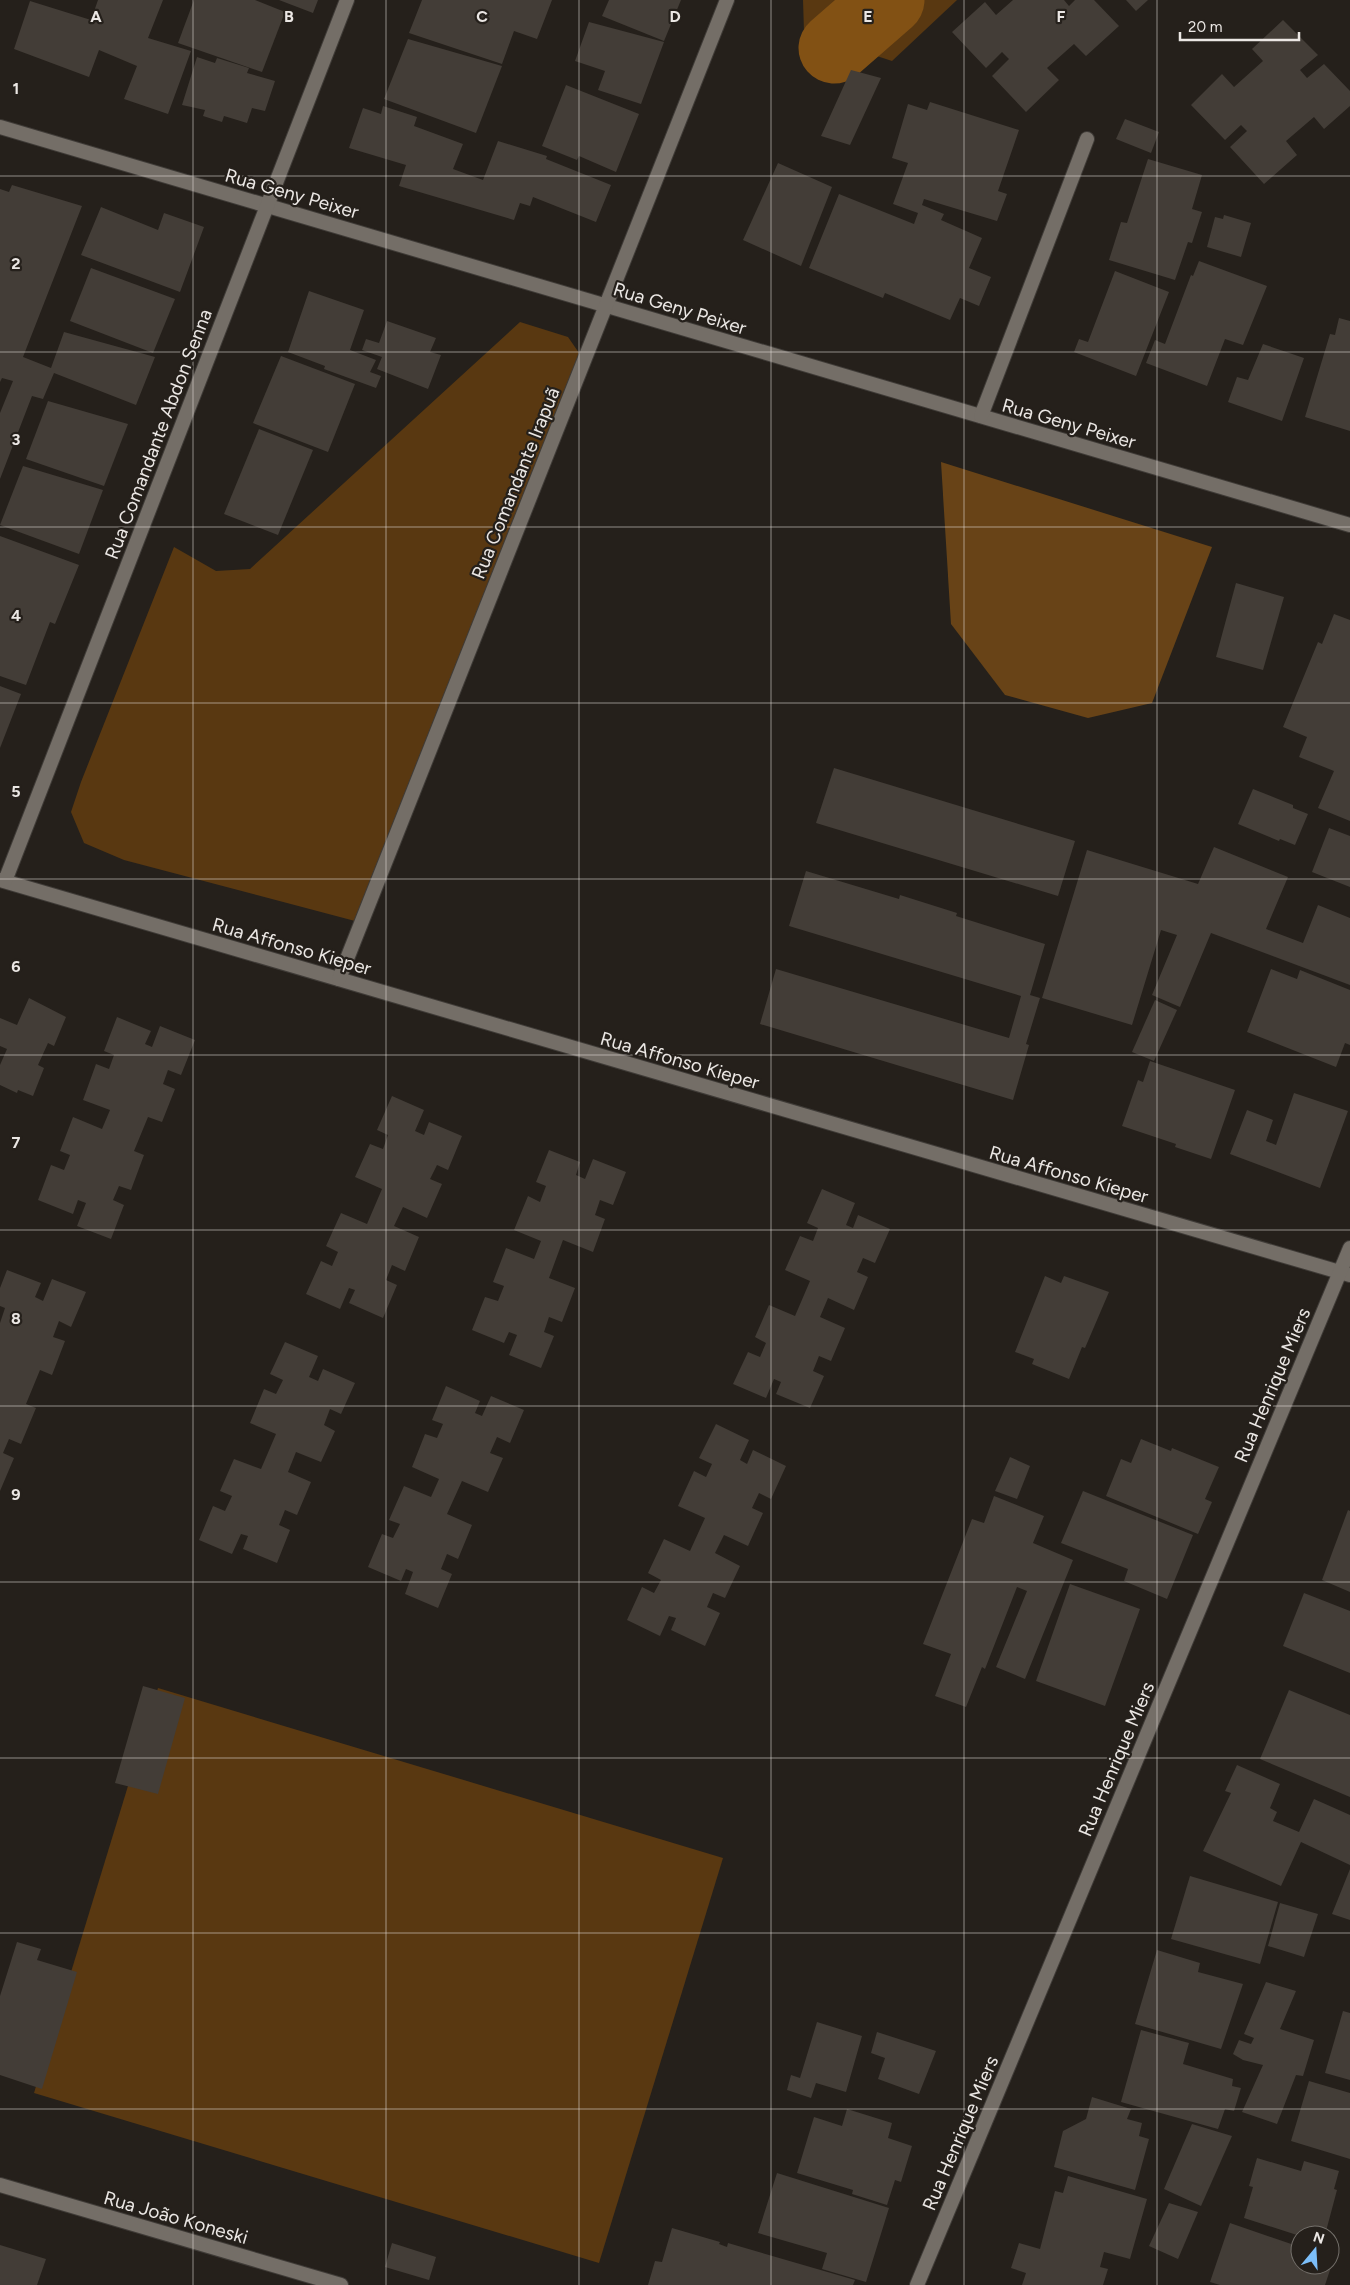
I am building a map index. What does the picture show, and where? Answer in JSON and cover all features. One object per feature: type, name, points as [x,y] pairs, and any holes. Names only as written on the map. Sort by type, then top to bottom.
[{"type":"street","name":"Rua Comandante Abdon Senna","points":[[2,880],[347,0]]},
{"type":"street","name":"Rua Comandante Irapuã","points":[[339,979],[726,0]]},
{"type":"street","name":"Rua Geny Peixer","points":[[0,127],[1350,525]]},
{"type":"street","points":[[981,416],[1087,139]]},
{"type":"street","name":"Rua Affonso Kieper","points":[[2,880],[1345,1274]]},
{"type":"street","name":"Rua Henrique Miers","points":[[917,2285],[1345,1274],[1350,1248]]},
{"type":"street","name":"Rua João Koneski","points":[[0,2185],[341,2285]]},
{"type":"shaded area","points":[[803,0],[957,0],[892,61],[804,32]]},
{"type":"shaded area","points":[[520,322],[568,337],[586,363],[355,921],[124,860],[84,843],[71,812],[81,782],[174,547],[216,571],[250,569]]},
{"type":"shaded area","points":[[941,462],[1212,547],[1152,703],[1088,718],[1005,695],[951,624]]},
{"type":"shaded area","points":[[158,1688],[723,1858],[599,2263],[34,2093]]},
{"type":"building","points":[[98,0],[163,0],[148,38],[191,51],[168,114],[124,99],[137,66],[99,50],[89,77],[14,49],[30,1],[91,20]]},
{"type":"building","points":[[194,0],[255,0],[285,12],[262,72],[178,43]]},
{"type":"building","points":[[279,0],[318,0],[313,13]]},
{"type":"building","points":[[422,0],[552,0],[537,39],[514,31],[502,64],[409,33]]},
{"type":"building","points":[[609,0],[681,0],[664,41],[602,16]]},
{"type":"building","points":[[1013,0],[1064,0],[1069,6],[1075,0],[1094,0],[1119,26],[1086,56],[1074,44],[1047,68],[1059,80],[1026,112],[992,76],[1009,59],[1002,52],[986,68],[952,32],[985,2],[996,15]]},
{"type":"building","points":[[1126,0],[1148,0],[1136,11]]},
{"type":"building","points":[[1283,20],[1318,55],[1300,70],[1307,78],[1324,64],[1350,91],[1350,106],[1324,129],[1314,117],[1286,141],[1297,155],[1264,184],[1230,147],[1247,131],[1241,125],[1225,140],[1191,105],[1222,74],[1234,87],[1263,61],[1252,49]]},
{"type":"building","points":[[589,22],[664,42],[641,104],[598,90],[605,71],[575,61]]},
{"type":"building","points":[[408,39],[502,66],[476,133],[384,99]]},
{"type":"building","points":[[197,57],[215,63],[217,58],[249,68],[247,73],[275,81],[265,111],[252,108],[247,123],[224,116],[222,122],[203,116],[205,110],[182,105]]},
{"type":"building","points":[[851,70],[881,78],[850,145],[821,136]]},
{"type":"building","points":[[566,85],[639,114],[616,172],[579,156],[577,160],[542,146]]},
{"type":"building","points":[[930,102],[1019,130],[998,191],[1007,194],[997,221],[924,199],[922,205],[944,214],[941,220],[982,238],[969,268],[991,277],[979,306],[960,298],[950,320],[885,293],[883,298],[809,268],[839,194],[914,224],[918,213],[893,204],[908,163],[892,158],[908,104],[927,110]]},
{"type":"building","points":[[383,106],[417,117],[414,126],[463,144],[453,169],[483,180],[498,141],[547,156],[546,159],[611,185],[596,222],[533,197],[530,206],[520,203],[514,220],[399,186],[406,165],[349,148],[363,108],[381,114]]},
{"type":"building","points":[[1125,119],[1159,132],[1151,153],[1116,139]]},
{"type":"building","points":[[1148,159],[1202,175],[1192,209],[1202,212],[1192,243],[1188,242],[1175,280],[1109,260],[1121,222],[1127,223]]},
{"type":"building","points":[[778,163],[832,187],[801,266],[743,240]]},
{"type":"building","points":[[12,185],[82,206],[23,357],[51,368],[64,332],[155,357],[136,405],[54,373],[43,399],[32,396],[0,479],[0,413],[13,381],[2,378],[0,382],[0,189],[9,192]]},
{"type":"building","points":[[101,207],[158,230],[164,213],[204,227],[180,292],[81,255]]},
{"type":"building","points":[[1224,215],[1251,223],[1241,257],[1207,247],[1215,217],[1223,219]]},
{"type":"building","points":[[1199,261],[1267,286],[1243,345],[1225,339],[1207,386],[1146,363],[1155,340],[1165,344],[1191,275],[1193,276]]},
{"type":"building","points":[[91,268],[175,299],[153,353],[70,321]]},
{"type":"building","points":[[1115,271],[1169,292],[1136,376],[1074,352],[1079,339],[1088,342]]},
{"type":"building","points":[[309,291],[364,310],[350,350],[376,360],[370,372],[381,376],[376,388],[324,369],[325,366],[288,352]]},
{"type":"building","points":[[1339,318],[1350,321],[1350,431],[1305,417],[1330,334],[1335,335]]},
{"type":"building","points":[[387,321],[436,338],[430,352],[441,355],[428,389],[377,369],[382,357],[362,350],[366,339],[379,343]]},
{"type":"building","points":[[1263,344],[1304,358],[1282,421],[1228,402],[1237,377],[1248,380]]},
{"type":"building","points":[[281,356],[355,384],[328,452],[253,423]]},
{"type":"building","points":[[48,401],[128,424],[104,486],[26,459]]},
{"type":"building","points":[[259,429],[313,450],[278,535],[224,514]]},
{"type":"building","points":[[23,466],[103,490],[79,554],[0,525]]},
{"type":"building","points":[[0,536],[79,565],[55,624],[50,622],[26,685],[0,676]]},
{"type":"building","points":[[1236,583],[1284,597],[1263,670],[1216,657]]},
{"type":"building","points":[[1334,614],[1350,620],[1350,821],[1318,808],[1334,771],[1299,757],[1307,737],[1283,727],[1318,642],[1322,644]]},
{"type":"building","points":[[0,686],[21,694],[0,748]]},
{"type":"building","points":[[834,768],[1075,841],[1058,896],[816,823]]},
{"type":"building","points":[[1253,789],[1293,805],[1293,808],[1308,814],[1295,845],[1280,839],[1279,841],[1238,824]]},
{"type":"building","points":[[1329,828],[1350,836],[1350,887],[1312,872]]},
{"type":"building","points":[[1214,847],[1288,877],[1266,929],[1303,943],[1318,905],[1350,918],[1350,985],[1211,933],[1180,1007],[1152,995],[1177,935],[1161,930],[1132,1025],[1042,998],[1087,850],[1198,884]]},
{"type":"building","points":[[806,871],[899,899],[900,895],[957,913],[956,916],[1045,944],[1030,995],[1040,998],[1026,1044],[1029,1045],[1013,1100],[760,1024],[776,969],[1009,1038],[1021,996],[789,926]]},
{"type":"building","points":[[1271,969],[1297,979],[1300,970],[1350,990],[1350,1045],[1345,1043],[1336,1067],[1247,1032]]},
{"type":"building","points":[[29,998],[66,1017],[54,1046],[48,1043],[38,1065],[44,1068],[33,1096],[18,1090],[17,1093],[0,1085],[0,1065],[7,1049],[0,1046],[0,1018],[17,1025]]},
{"type":"building","points":[[1155,1000],[1177,1010],[1154,1061],[1132,1052]]},
{"type":"building","points":[[117,1017],[151,1031],[145,1044],[152,1047],[160,1026],[195,1040],[181,1075],[168,1070],[163,1084],[175,1089],[162,1122],[148,1117],[134,1151],[144,1155],[131,1190],[119,1186],[113,1200],[124,1205],[111,1239],[77,1226],[86,1203],[78,1200],[73,1214],[38,1200],[51,1165],[64,1170],[70,1155],[60,1151],[73,1117],[102,1129],[110,1110],[83,1100],[96,1064],[109,1069],[114,1055],[104,1051]]},
{"type":"building","points":[[1150,1061],[1235,1090],[1211,1159],[1175,1147],[1176,1144],[1122,1126],[1138,1080],[1143,1082]]},
{"type":"building","points":[[1294,1093],[1348,1111],[1320,1188],[1230,1154],[1247,1110],[1273,1120],[1266,1141],[1276,1145]]},
{"type":"building","points":[[392,1096],[424,1110],[415,1131],[424,1135],[429,1122],[462,1136],[448,1170],[437,1165],[430,1179],[442,1184],[427,1218],[403,1207],[394,1226],[419,1237],[405,1271],[392,1265],[386,1280],[397,1285],[383,1318],[349,1303],[355,1290],[349,1288],[340,1309],[306,1294],[321,1261],[332,1266],[338,1252],[326,1246],[341,1213],[367,1224],[382,1189],[355,1177],[370,1144],[383,1149],[388,1135],[377,1130]]},
{"type":"building","points":[[549,1150],[580,1162],[576,1175],[585,1179],[593,1159],[626,1172],[613,1205],[600,1200],[595,1215],[605,1219],[593,1252],[563,1240],[549,1278],[575,1288],[562,1322],[549,1317],[544,1332],[554,1336],[541,1368],[509,1355],[517,1335],[509,1332],[504,1343],[472,1330],[485,1297],[498,1301],[504,1286],[493,1282],[506,1248],[534,1259],[541,1241],[514,1230],[528,1196],[540,1202],[546,1186],[536,1182]]},
{"type":"building","points":[[822,1189],[855,1203],[846,1225],[853,1228],[858,1215],[890,1229],[875,1263],[863,1258],[857,1272],[868,1277],[854,1310],[828,1298],[820,1317],[845,1328],[831,1361],[819,1356],[813,1371],[824,1376],[810,1408],[776,1394],[781,1382],[774,1379],[766,1398],[733,1384],[748,1352],[760,1357],[766,1343],[755,1337],[769,1305],[795,1316],[810,1281],[785,1270],[800,1236],[813,1241],[818,1228],[807,1223]]},
{"type":"building","points":[[7,1270],[41,1283],[35,1297],[43,1301],[52,1279],[86,1292],[71,1327],[59,1321],[53,1337],[65,1341],[52,1375],[40,1370],[26,1404],[36,1408],[21,1444],[9,1439],[3,1453],[14,1458],[0,1491],[0,1323],[5,1308],[0,1306],[0,1288]]},
{"type":"building","points":[[1045,1276],[1061,1283],[1064,1276],[1109,1292],[1085,1348],[1082,1347],[1069,1379],[1032,1364],[1034,1359],[1015,1352]]},
{"type":"building","points":[[285,1342],[318,1356],[309,1377],[318,1381],[323,1369],[355,1383],[341,1414],[330,1409],[324,1425],[335,1431],[321,1462],[296,1452],[288,1472],[311,1482],[297,1515],[285,1510],[279,1525],[290,1530],[277,1563],[243,1549],[248,1536],[241,1534],[232,1554],[199,1540],[213,1506],[225,1511],[232,1496],[220,1491],[234,1459],[261,1469],[276,1434],[250,1423],[264,1389],[276,1394],[283,1380],[270,1374]]},
{"type":"building","points":[[446,1386],[480,1401],[475,1413],[482,1416],[491,1396],[524,1410],[510,1443],[497,1437],[490,1453],[503,1458],[488,1492],[462,1481],[447,1514],[472,1525],[458,1559],[447,1554],[441,1569],[452,1574],[438,1608],[405,1594],[413,1572],[406,1569],[401,1581],[368,1567],[382,1534],[393,1538],[400,1524],[389,1520],[404,1486],[431,1497],[439,1479],[412,1467],[425,1434],[437,1438],[443,1424],[432,1420]]},
{"type":"building","points":[[716,1424],[749,1440],[740,1460],[747,1464],[753,1450],[786,1466],[771,1499],[759,1493],[752,1508],[763,1513],[748,1546],[724,1535],[715,1553],[740,1566],[725,1598],[713,1593],[707,1607],[720,1613],[705,1646],[671,1630],[676,1618],[669,1616],[660,1636],[627,1620],[642,1587],[654,1593],[661,1580],[648,1573],[664,1539],[690,1551],[705,1518],[678,1506],[694,1471],[706,1477],[712,1464],[699,1458]]},
{"type":"building","points":[[1141,1439],[1171,1451],[1172,1448],[1219,1467],[1205,1499],[1212,1502],[1198,1534],[1106,1496],[1121,1459],[1131,1463]]},
{"type":"building","points":[[1010,1457],[1030,1466],[1017,1499],[995,1491]]},
{"type":"building","points":[[1083,1491],[1193,1535],[1167,1599],[1124,1581],[1128,1569],[1061,1543]]},
{"type":"building","points":[[994,1496],[1044,1516],[1033,1543],[1073,1560],[1025,1679],[996,1667],[1027,1591],[1017,1587],[985,1669],[982,1667],[966,1707],[935,1696],[951,1654],[923,1644],[972,1519],[984,1523]]},
{"type":"building","points":[[1348,1510],[1350,1511],[1350,1592],[1322,1580]]},
{"type":"building","points":[[1070,1584],[1140,1609],[1105,1706],[1036,1681]]},
{"type":"building","points":[[1304,1593],[1350,1611],[1350,1673],[1283,1646]]},
{"type":"building","points":[[143,1686],[185,1698],[158,1794],[115,1783]]},
{"type":"building","points":[[1289,1690],[1350,1715],[1350,1797],[1260,1759]]},
{"type":"building","points":[[1237,1765],[1280,1784],[1270,1808],[1277,1812],[1273,1821],[1299,1832],[1314,1799],[1350,1815],[1350,1865],[1301,1842],[1281,1886],[1203,1851],[1231,1793],[1225,1791]]},
{"type":"building","points":[[1350,1869],[1350,1920],[1332,1914]]},
{"type":"building","points":[[1190,1876],[1278,1902],[1260,1964],[1171,1939]]},
{"type":"building","points":[[1280,1903],[1318,1914],[1304,1957],[1268,1946]]},
{"type":"building","points":[[17,1942],[41,1949],[37,1960],[77,1972],[42,2089],[0,2075],[0,1996]]},
{"type":"building","points":[[1157,1950],[1200,1963],[1198,1972],[1243,1984],[1221,2049],[1135,2024]]},
{"type":"building","points":[[1266,1982],[1296,1991],[1280,2029],[1314,2040],[1303,2076],[1296,2075],[1277,2124],[1242,2112],[1263,2065],[1243,2060],[1233,2054],[1239,2040],[1251,2044],[1254,2038],[1244,2034]]},
{"type":"building","points":[[1343,2011],[1350,2013],[1350,2080],[1325,2073]]},
{"type":"building","points":[[817,2022],[862,2036],[846,2092],[816,2083],[811,2098],[787,2090],[791,2075],[800,2078]]},
{"type":"building","points":[[1141,2030],[1189,2043],[1183,2064],[1233,2079],[1232,2086],[1241,2088],[1234,2111],[1225,2109],[1218,2129],[1121,2102]]},
{"type":"building","points":[[877,2032],[936,2051],[919,2094],[878,2079],[885,2058],[871,2053]]},
{"type":"building","points":[[1309,2081],[1350,2093],[1350,2159],[1291,2141]]},
{"type":"building","points":[[1092,2097],[1131,2109],[1127,2119],[1142,2123],[1139,2136],[1149,2139],[1135,2190],[1054,2167],[1063,2131],[1086,2119]]},
{"type":"building","points":[[847,2109],[892,2123],[888,2138],[912,2146],[901,2182],[895,2180],[887,2205],[852,2194],[853,2190],[797,2173],[814,2117],[842,2126]]},
{"type":"building","points":[[1192,2124],[1232,2136],[1201,2206],[1164,2189]]},
{"type":"building","points":[[1257,2158],[1301,2171],[1304,2161],[1339,2171],[1334,2189],[1337,2190],[1328,2225],[1290,2225],[1290,2233],[1244,2218],[1253,2187],[1249,2186]]},
{"type":"building","points":[[777,2173],[889,2208],[866,2282],[822,2269],[827,2253],[758,2233]]},
{"type":"building","points":[[1068,2176],[1147,2199],[1130,2259],[1104,2252],[1100,2267],[1108,2269],[1103,2285],[1022,2285],[1026,2273],[1011,2268],[1019,2243],[1040,2249],[1055,2191],[1063,2193]]},
{"type":"building","points":[[1169,2203],[1198,2212],[1178,2259],[1149,2246]]},
{"type":"building","points":[[1230,2223],[1290,2244],[1290,2275],[1328,2275],[1325,2285],[1220,2285],[1210,2282]]},
{"type":"building","points":[[672,2228],[720,2242],[719,2244],[727,2247],[728,2243],[855,2280],[853,2285],[648,2285],[655,2261],[662,2262]]},
{"type":"building","points":[[392,2243],[436,2257],[429,2280],[385,2267]]},
{"type":"building","points":[[0,2245],[46,2259],[37,2285],[0,2285]]},
{"type":"waterway","points":[[834,48],[889,0]]}]
